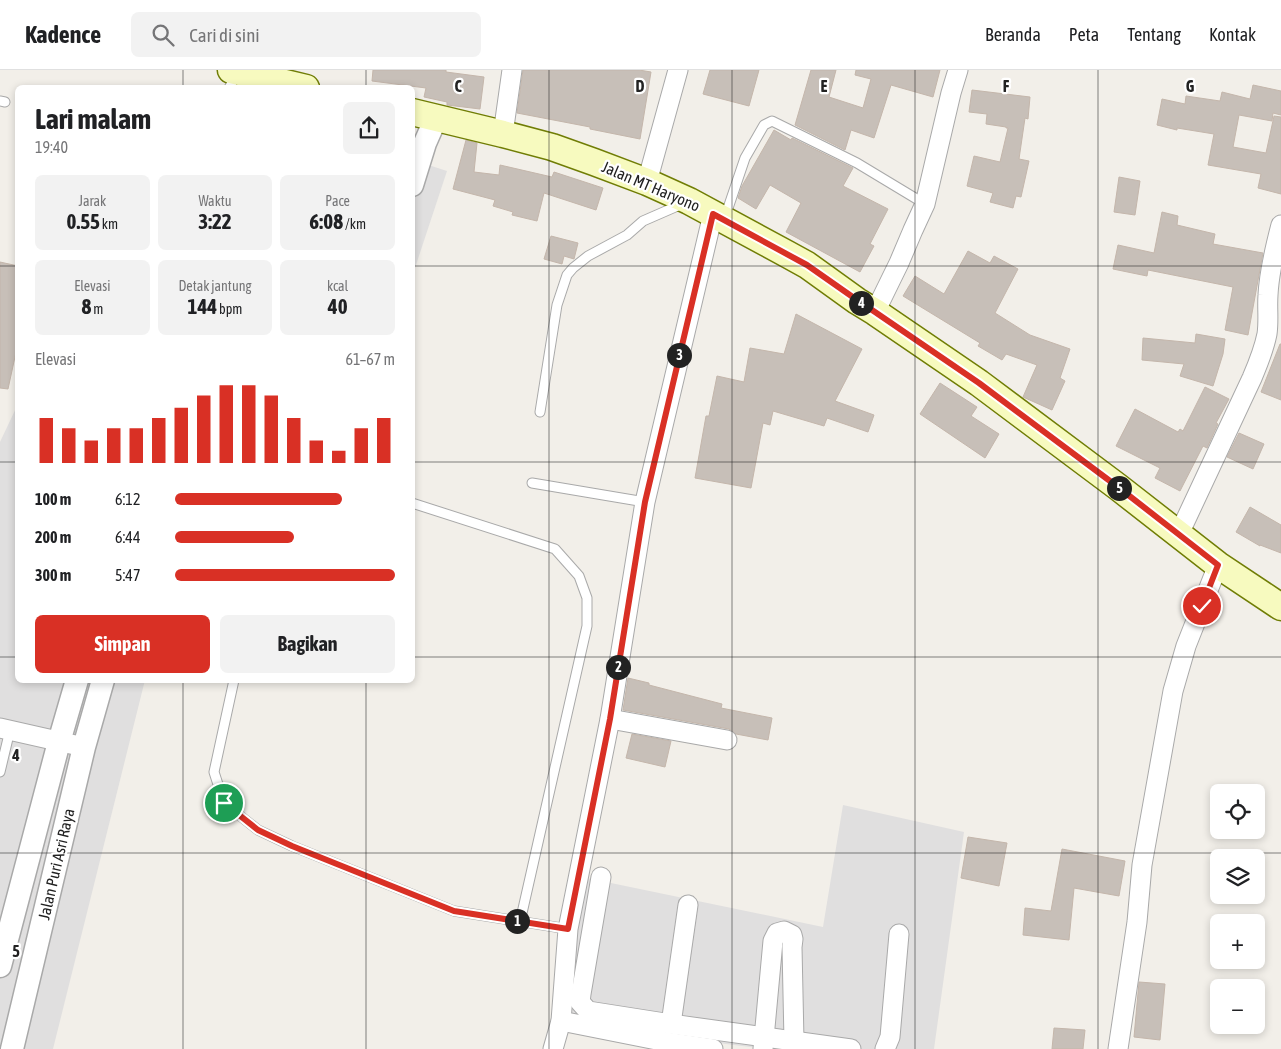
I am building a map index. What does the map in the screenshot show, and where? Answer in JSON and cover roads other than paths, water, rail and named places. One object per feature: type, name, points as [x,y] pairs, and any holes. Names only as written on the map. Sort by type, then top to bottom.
[{"type":"main road","points":[[233,76],[295,83]]},
{"type":"main road","name":"Jalan MT Haryono","points":[[424,115],[552,147],[647,182],[690,201],[807,265],[979,383],[1218,565],[1280,604]]},
{"type":"street","points":[[503,134],[512,70]]},
{"type":"street","points":[[647,182],[678,70]]},
{"type":"street","points":[[875,312],[925,204],[958,70]]},
{"type":"street","points":[[415,175],[425,143],[424,115]]},
{"type":"street","points":[[554,1049],[561,1021],[568,929],[610,719],[645,502],[718,217]]},
{"type":"street","points":[[1179,534],[1258,363],[1267,335],[1274,297],[1271,268],[1281,225]]},
{"type":"street","points":[[1123,1048],[1138,922],[1142,865],[1173,691],[1186,646],[1218,565]]},
{"type":"street","name":"Jalan Puri Asri Raya","points":[[0,966],[76,683]]},
{"type":"street","name":"Jalan Puri Asri Raya","points":[[12,1049],[84,747],[102,683]]},
{"type":"street","points":[[610,719],[727,740]]},
{"type":"street","points":[[5,729],[84,747]]},
{"type":"street","points":[[601,877],[580,1002],[588,1011],[671,1024],[764,1043],[851,1049]]},
{"type":"street","points":[[671,1024],[688,905]]},
{"type":"street","points":[[764,1043],[773,941],[777,933],[784,932],[792,935],[793,939],[794,1045]]},
{"type":"street","points":[[885,1049],[890,1037],[899,934]]},
{"type":"street","points":[[561,1021],[672,1043],[713,1049]]},
{"type":"lane","points":[[718,217],[745,158],[764,125],[772,121],[857,163],[925,204]]},
{"type":"lane","points":[[540,412],[557,305],[567,275],[572,268],[588,256],[627,235],[643,221],[690,201]]},
{"type":"lane","points":[[532,482],[645,502]]},
{"type":"lane","points":[[415,505],[555,549],[579,576],[587,598],[587,626],[520,922]]},
{"type":"lane","points":[[233,683],[214,772],[224,803],[258,830],[292,846],[454,911],[568,929]]},
{"type":"lane","points":[[0,772],[5,729]]}]
